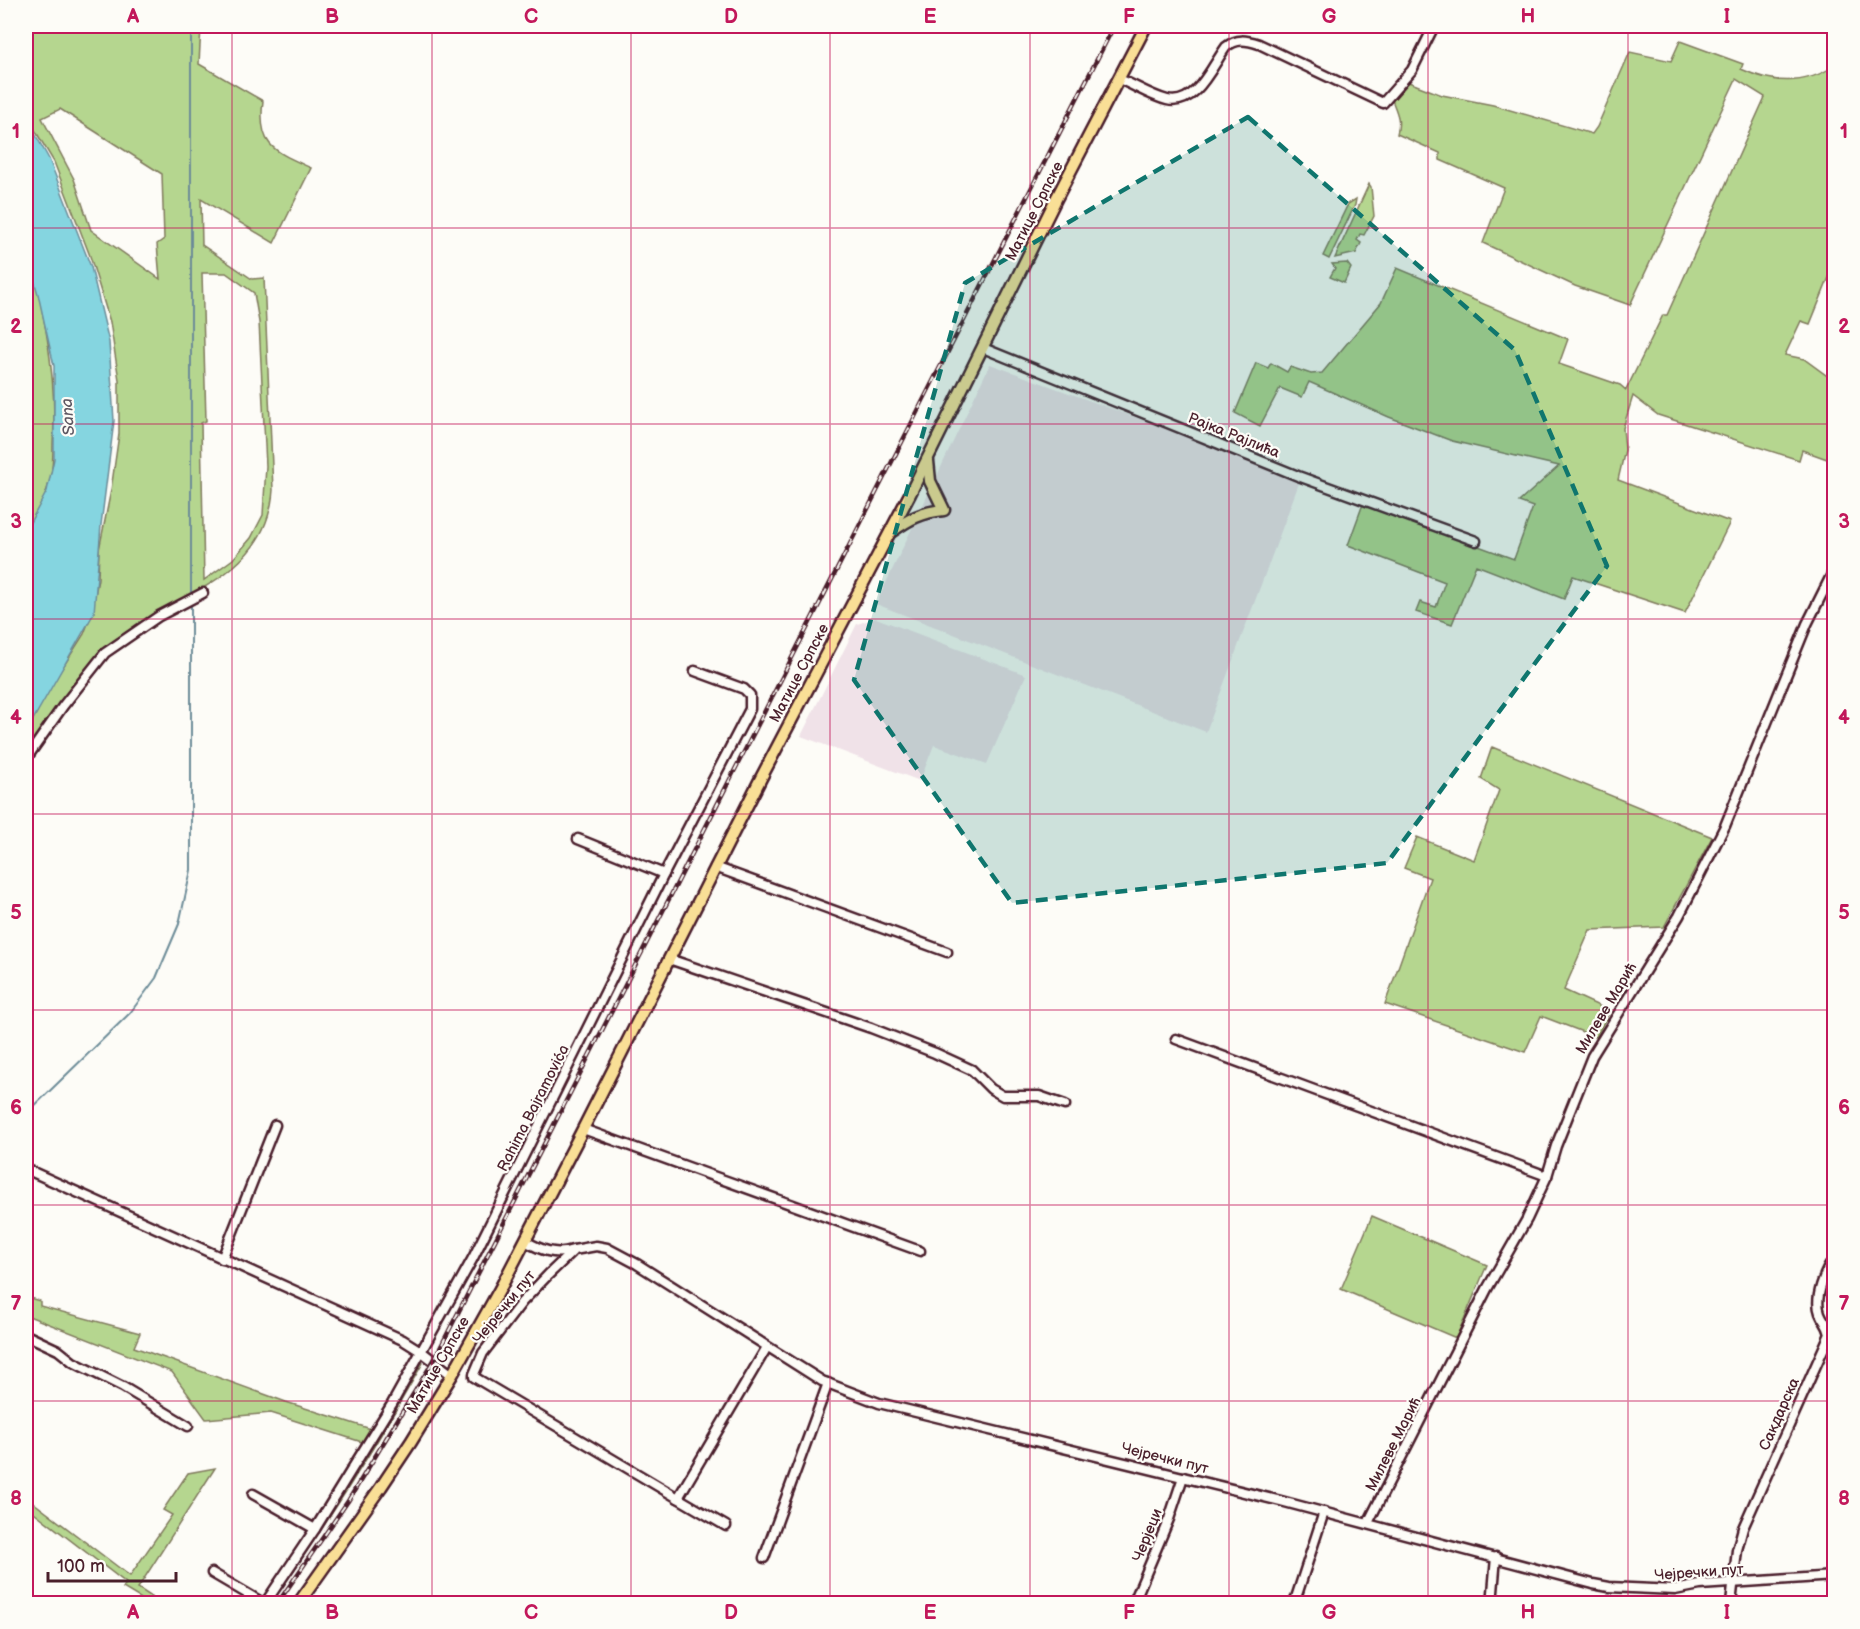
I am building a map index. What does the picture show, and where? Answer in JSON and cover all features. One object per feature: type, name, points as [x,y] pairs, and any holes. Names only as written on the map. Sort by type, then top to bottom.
[{"type":"main road","name":"Матице Српске","points":[[298,1604],[381,1487],[452,1375],[525,1241],[715,867],[910,494],[1056,199],[1146,26]]},
{"type":"main road","points":[[889,533],[914,516],[944,510],[930,481],[928,458]]},
{"type":"street","points":[[1119,79],[1166,100],[1183,99],[1195,92],[1226,47],[1240,39],[1259,44],[1383,103],[1412,70],[1434,26]]},
{"type":"street","name":"Рајка Рајлића","points":[[983,348],[1298,476],[1476,541]]},
{"type":"street","name":"Милеве Мaрић","points":[[1368,1523],[1487,1289],[1527,1219],[1547,1176],[1556,1146],[1592,1056],[1678,916],[1725,826],[1807,624],[1834,570]]},
{"type":"street","points":[[26,759],[63,705],[105,653],[132,633],[202,593]]},
{"type":"street","name":"Rahima Bajramovića","points":[[212,1572],[263,1603],[268,1599],[315,1529],[422,1352],[473,1258],[664,874],[750,709],[750,695],[744,689],[695,671]]},
{"type":"street","points":[[578,839],[664,874]]},
{"type":"street","points":[[715,867],[947,952]]},
{"type":"street","points":[[669,959],[871,1028],[935,1053],[972,1070],[991,1089],[1003,1096],[1040,1096],[1065,1105]]},
{"type":"street","points":[[1176,1039],[1547,1176]]},
{"type":"street","points":[[222,1259],[275,1125]]},
{"type":"street","points":[[583,1129],[920,1251]]},
{"type":"street","points":[[26,1169],[404,1340],[452,1375]]},
{"type":"street","points":[[525,1241],[555,1253],[574,1250]]},
{"type":"street","name":"Чејречки пут","points":[[726,1526],[474,1377],[474,1369],[483,1353],[522,1302],[574,1250],[590,1246],[607,1248],[637,1264],[828,1383],[879,1403],[1368,1523],[1397,1533],[1609,1587],[1675,1590],[1700,1585],[1834,1576]]},
{"type":"street","name":"Сакдарска","points":[[1734,1583],[1737,1550],[1743,1528],[1830,1334],[1819,1309],[1820,1287],[1834,1259]]},
{"type":"street","points":[[26,1335],[58,1350],[73,1362],[123,1386],[188,1426]]},
{"type":"street","points":[[678,1497],[767,1347]]},
{"type":"street","points":[[765,1558],[828,1383]]},
{"type":"street","name":"Черјеци","points":[[1133,1604],[1169,1519],[1183,1477]]},
{"type":"street","points":[[253,1494],[315,1529]]},
{"type":"street","points":[[1294,1604],[1324,1512]]},
{"type":"street","points":[[1491,1604],[1496,1557]]},
{"type":"street","points":[[1731,1604],[1734,1583]]},
{"type":"highlighted area","points":[[1248,117],[1515,350],[1607,566],[1387,863],[1012,903],[854,680],[965,283]]},
{"type":"shaded area","points":[[990,364],[1301,478],[1206,732],[876,604]]},
{"type":"shaded area","points":[[876,618],[1026,675],[987,764],[934,745],[920,781],[801,736],[857,624]]},
{"type":"green space","points":[[26,26],[201,26],[199,64],[263,101],[263,128],[271,145],[287,157],[311,168],[274,243],[201,199],[202,245],[252,279],[264,278],[273,490],[267,520],[255,544],[237,564],[216,580],[142,623],[114,643],[70,692],[26,752],[26,725],[84,634],[92,613],[98,579],[99,550],[119,434],[119,380],[110,322],[90,256],[54,162],[26,115]],"holes":[[[60,109],[162,174],[164,239],[157,244],[160,279],[91,230],[74,179],[42,118]],[[202,273],[226,273],[254,293],[259,322],[266,466],[263,515],[251,538],[233,559],[204,580],[201,423],[206,421]]]},
{"type":"green space","points":[[1680,41],[1743,64],[1741,69],[1753,74],[1777,80],[1800,80],[1834,66],[1834,265],[1810,324],[1801,321],[1785,355],[1804,359],[1834,381],[1834,444],[1827,459],[1802,450],[1799,460],[1658,415],[1633,396],[1623,428],[1625,450],[1618,480],[1730,522],[1685,613],[1573,576],[1564,599],[1476,565],[1452,624],[1416,612],[1420,602],[1436,607],[1445,582],[1348,545],[1363,504],[1514,559],[1533,507],[1519,502],[1559,466],[1452,441],[1389,417],[1309,382],[1302,397],[1280,388],[1260,426],[1235,413],[1256,363],[1268,368],[1271,363],[1287,372],[1290,367],[1311,374],[1322,373],[1381,303],[1397,268],[1568,339],[1559,364],[1620,385],[1626,390],[1663,315],[1667,315],[1765,97],[1736,79],[1630,305],[1575,286],[1483,243],[1504,188],[1440,160],[1440,153],[1397,134],[1397,113],[1392,100],[1406,81],[1442,95],[1493,105],[1592,134],[1630,52],[1671,61]]},
{"type":"green space","points":[[1369,184],[1374,216],[1364,235],[1360,234],[1357,240],[1361,243],[1356,253],[1335,258]]},
{"type":"green space","points":[[1356,199],[1329,259],[1323,256],[1348,204]]},
{"type":"green space","points":[[26,238],[47,339],[54,417],[51,476],[26,545]]},
{"type":"green space","points":[[1347,263],[1351,268],[1344,283],[1330,277],[1335,268],[1332,264]]},
{"type":"green space","points":[[1492,747],[1712,837],[1664,927],[1590,930],[1564,990],[1610,1011],[1596,1037],[1541,1016],[1525,1052],[1385,1004],[1430,878],[1404,868],[1417,837],[1474,860],[1499,790],[1481,779]]},
{"type":"green space","points":[[1372,1216],[1487,1265],[1456,1338],[1341,1289]]},
{"type":"green space","points":[[26,1297],[40,1301],[40,1306],[140,1333],[134,1347],[286,1402],[371,1429],[365,1443],[271,1413],[206,1419],[172,1372],[26,1315]]},
{"type":"green space","points":[[417,1360],[423,1363],[331,1515],[271,1603],[258,1604],[265,1603]]},
{"type":"green space","points":[[215,1468],[138,1588],[161,1603],[148,1603],[123,1588],[126,1583],[26,1506],[26,1497],[130,1576],[172,1515],[163,1510],[188,1473]]},
{"type":"water","name":"Sana","points":[[26,118],[49,159],[91,267],[109,342],[114,421],[101,525],[94,613],[26,732],[26,530],[47,491],[54,459],[54,366],[38,294],[26,254]]},
{"type":"waterway","points":[[191,26],[191,596]]},
{"type":"waterway","points":[[26,1114],[130,1013],[156,978],[179,924],[191,870],[191,601]]},
{"type":"railway","points":[[277,1604],[348,1501],[434,1360],[1114,26]]}]
